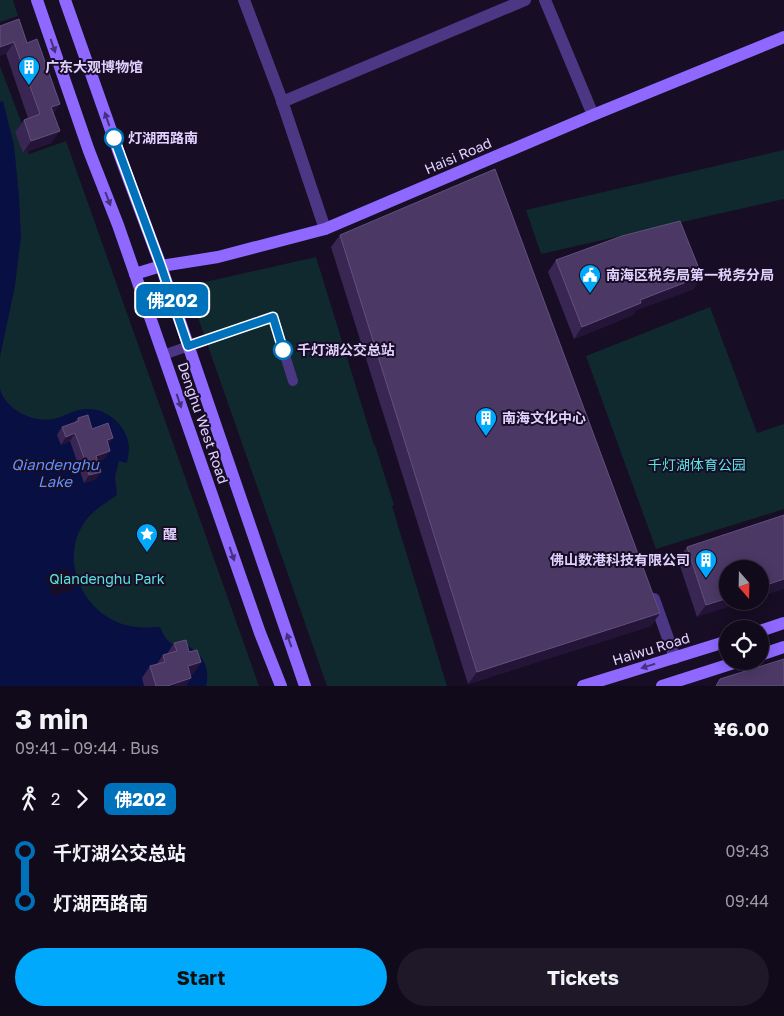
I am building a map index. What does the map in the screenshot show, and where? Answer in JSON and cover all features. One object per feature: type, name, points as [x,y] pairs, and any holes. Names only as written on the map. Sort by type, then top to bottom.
[{"type":"main road","name":"Denghu West Road","points":[[37,0],[89,151],[118,225],[260,633],[281,686]]},
{"type":"main road","name":"Denghu West Road","points":[[65,0],[161,266],[305,686]]},
{"type":"main road","name":"Haisi Road","points":[[135,274],[161,266],[218,258],[325,229],[492,163],[593,115],[784,37]]},
{"type":"main road","points":[[769,628],[784,624]]},
{"type":"main road","name":"Haiwu Road","points":[[583,686],[719,644]]},
{"type":"main road","points":[[769,652],[784,647]]},
{"type":"main road","points":[[662,686],[685,683],[719,669]]},
{"type":"street","points":[[244,0],[282,102],[325,229]]},
{"type":"street","points":[[282,102],[525,0]]},
{"type":"street","points":[[546,0],[593,115]]},
{"type":"street","points":[[163,354],[273,317],[293,381]]},
{"type":"street","points":[[651,592],[675,658]]},
{"type":"green space","points":[[0,0],[13,0],[18,16],[0,22]]},
{"type":"green space","name":"Qiandenghu Park","points":[[0,66],[22,124],[19,126],[29,154],[66,141],[259,686],[0,686]]},
{"type":"green space","points":[[784,150],[784,199],[541,254],[526,210]]},
{"type":"green space","points":[[316,257],[394,505],[392,506],[447,686],[327,686],[187,286]]},
{"type":"green space","name":"千灯湖体育公园","points":[[710,307],[757,433],[784,424],[784,509],[656,549],[586,356]]},
{"type":"water","points":[[3,101],[14,145],[21,237],[15,286],[0,357],[0,102]]},
{"type":"water","name":"Qiandenghu Lake","points":[[0,389],[3,396],[14,409],[29,417],[46,420],[54,419],[78,410],[87,409],[109,415],[121,426],[128,440],[127,463],[119,461],[115,477],[117,495],[90,515],[79,532],[74,561],[77,576],[82,590],[102,613],[126,625],[160,627],[171,643],[182,649],[184,643],[195,651],[206,666],[206,686],[0,686]]},
{"type":"pier","points":[[67,568],[74,589],[53,596],[45,575]]},
{"type":"building","points":[[19,19],[27,43],[37,39],[60,104],[51,107],[60,131],[31,141],[24,120],[40,114],[14,42],[0,47],[0,26]]},
{"type":"building","name":"南海文化中心","points":[[495,169],[660,613],[477,672],[340,235]]},
{"type":"building","points":[[680,221],[702,276],[640,300],[641,303],[582,327],[556,260],[622,236]]},
{"type":"building","points":[[88,415],[92,429],[108,423],[113,438],[107,440],[110,451],[96,456],[101,472],[89,475],[75,433],[66,437],[62,427],[79,421],[78,418]]},
{"type":"building","points":[[784,515],[784,579],[769,584],[769,560],[719,560],[719,601],[706,605],[687,547]]},
{"type":"building","points":[[186,640],[189,652],[197,650],[201,662],[188,666],[191,678],[167,686],[156,686],[150,666],[165,662],[163,655],[177,651],[174,643]]},
{"type":"building","points":[[784,659],[784,686],[716,686],[720,679],[749,670],[769,670],[769,664]]},
{"type":"bus line","name":"佛202","points":[[114,138],[188,346],[273,317],[283,350]]},
{"type":"place","name":"广东大观博物馆","points":[[29,86]]},
{"type":"place","name":"灯湖西路南","points":[[114,138]]},
{"type":"place","name":"南海区税务局第一税务分局","points":[[590,294]]},
{"type":"place","name":"千灯湖公交总站","points":[[283,350]]},
{"type":"place","name":"南海文化中心","points":[[486,437]]},
{"type":"place","name":"醒","points":[[147,553]]},
{"type":"place","name":"佛山数港科技有限公司","points":[[706,579]]}]
